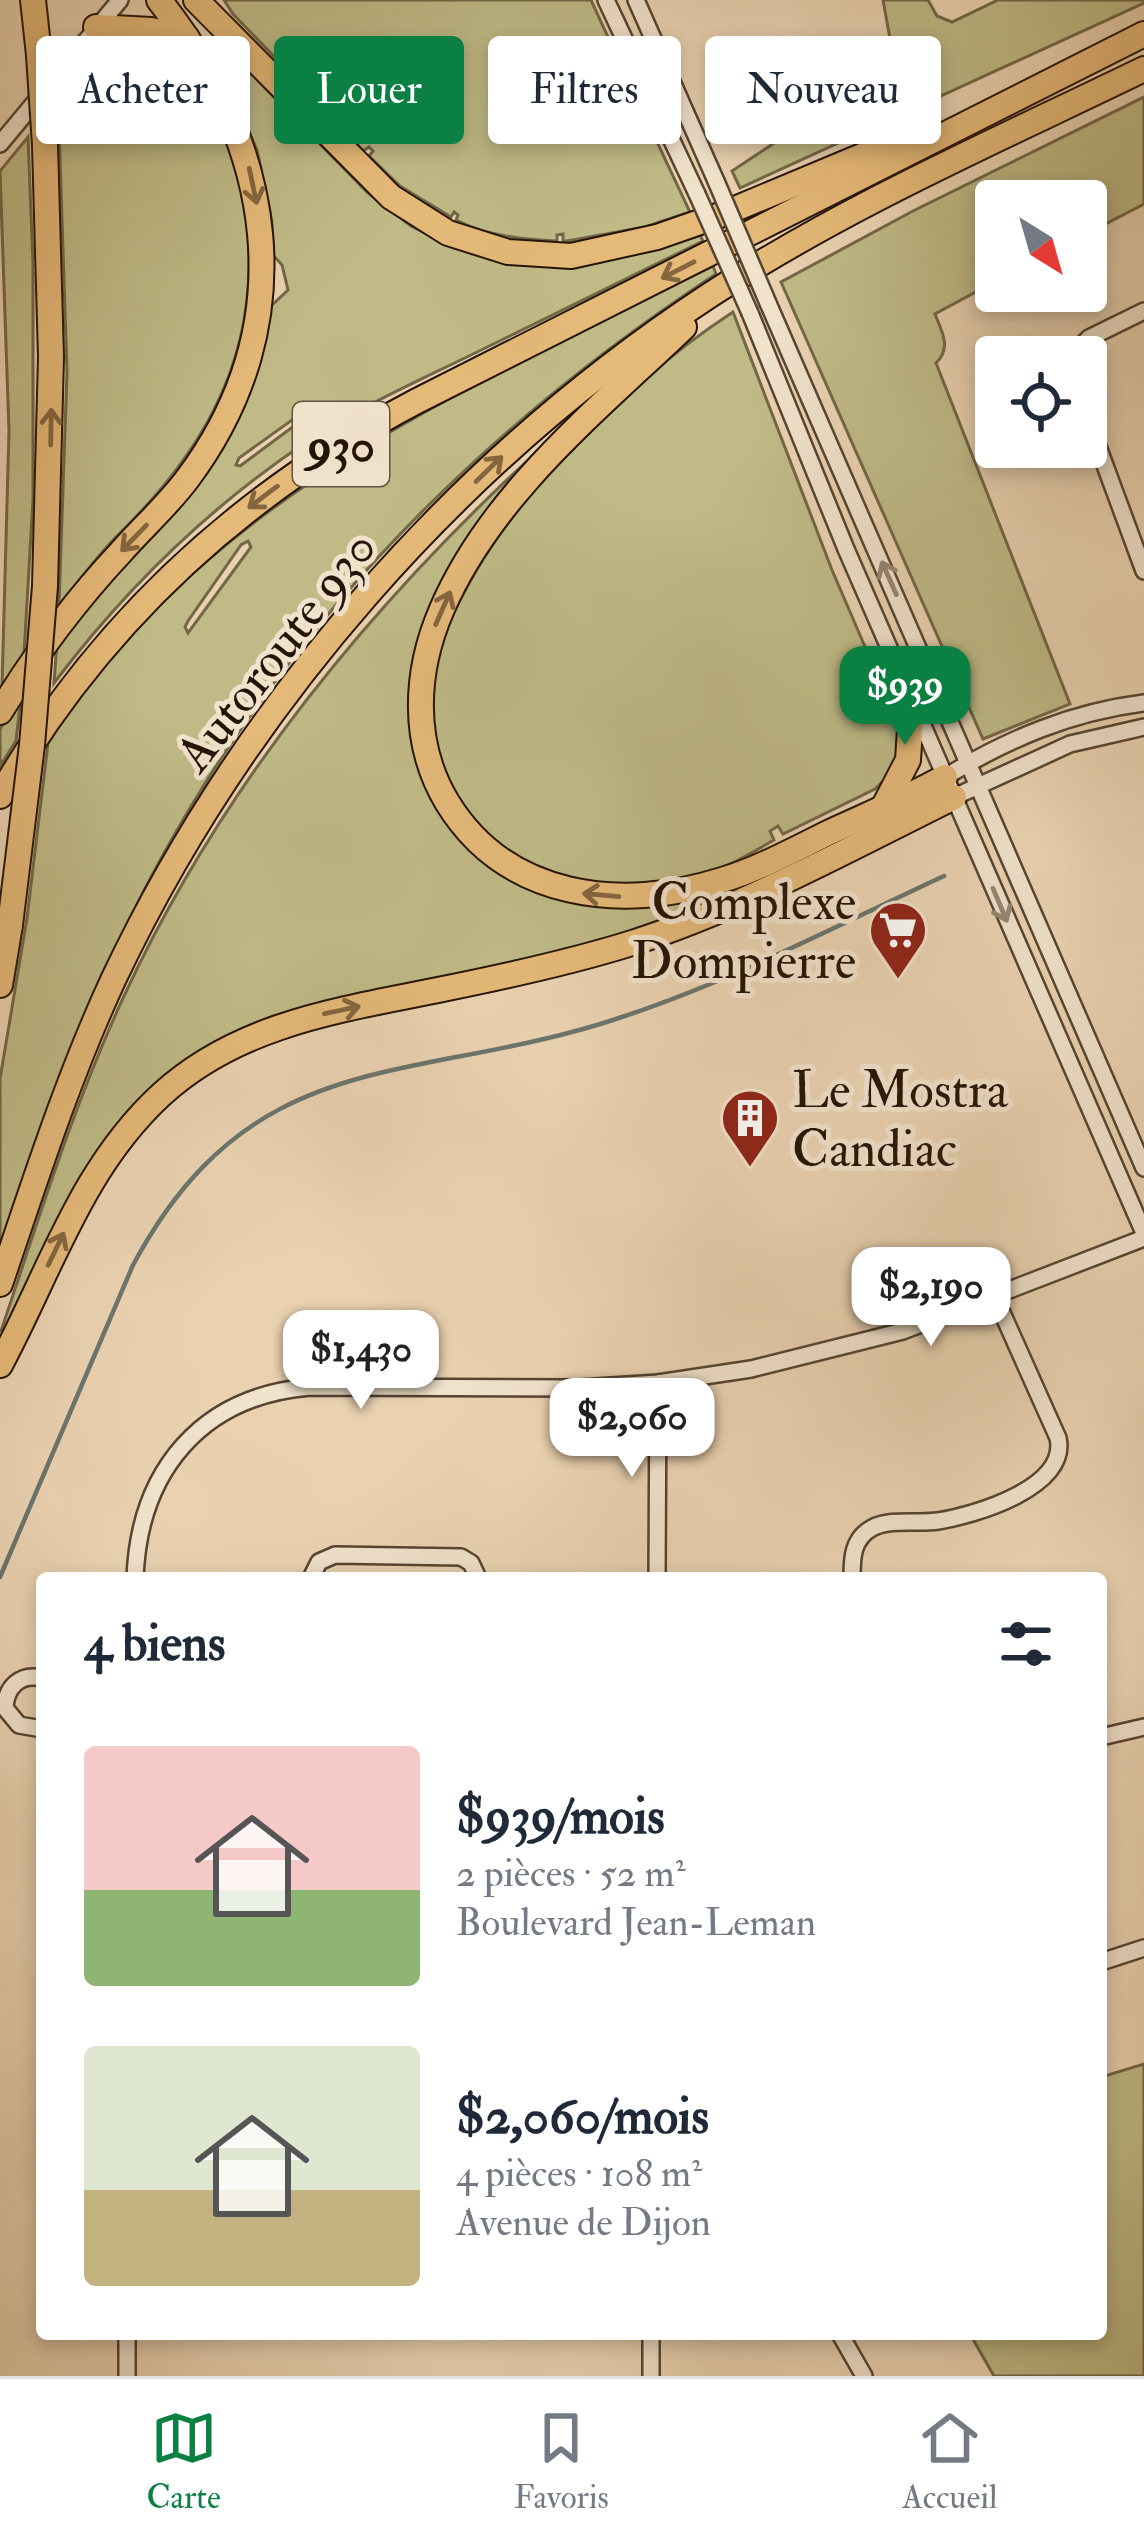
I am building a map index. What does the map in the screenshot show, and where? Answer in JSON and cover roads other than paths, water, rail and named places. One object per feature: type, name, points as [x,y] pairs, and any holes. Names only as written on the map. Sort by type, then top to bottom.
[{"type":"highway","points":[[0,986],[32,745],[45,586],[52,357],[45,145],[33,0]]},
{"type":"highway","points":[[159,0],[186,36]]},
{"type":"highway","points":[[203,2],[402,205],[474,243],[539,255],[588,254],[692,225],[1070,70]]},
{"type":"highway","points":[[96,27],[151,29],[179,36]]},
{"type":"highway","name":"Autoroute 930","points":[[0,796],[48,720],[116,632],[197,550],[293,474],[417,401],[1144,34]]},
{"type":"highway","name":"Autoroute 930","points":[[0,1284],[74,1072],[113,980],[177,860],[273,715],[390,570],[501,458],[598,376],[729,283],[874,201],[1144,69]]},
{"type":"highway","points":[[0,712],[61,623],[196,466],[221,426],[245,367],[261,276],[254,185],[241,144]]},
{"type":"highway","points":[[729,283],[540,468],[468,559],[442,609],[426,658],[420,703],[426,752],[452,810],[487,849],[531,879],[594,895],[653,895],[724,880],[883,808],[950,787]]},
{"type":"highway","points":[[883,808],[908,760],[912,699]]},
{"type":"highway","points":[[0,1365],[104,1159],[152,1103],[208,1060],[290,1022],[538,969],[648,938],[717,912],[950,787]]},
{"type":"street","points":[[0,144],[120,0]]},
{"type":"street","points":[[136,1572],[143,1516],[164,1470],[199,1431],[252,1399],[310,1387],[548,1388],[658,1382],[831,1352],[995,1298],[1144,1235],[828,507],[751,314],[606,0]]},
{"type":"street","points":[[636,0],[1144,1168]]},
{"type":"street","points":[[1093,336],[1144,311]]},
{"type":"street","points":[[1107,468],[1142,561]]},
{"type":"street","points":[[950,787],[969,763],[1069,717],[1144,703]]},
{"type":"street","points":[[950,787],[980,785],[1061,747],[1144,727]]},
{"type":"street","points":[[853,1572],[855,1545],[869,1529],[974,1512],[1041,1482],[1056,1466],[1058,1438],[995,1298]]},
{"type":"street","points":[[656,1572],[658,1382]]},
{"type":"street","points":[[314,1572],[319,1562],[335,1555],[461,1557],[475,1572]]},
{"type":"street","points":[[36,1678],[16,1682],[4,1708],[19,1725],[36,1728]]},
{"type":"street","points":[[1107,1736],[1144,1727]]},
{"type":"street","points":[[1107,1960],[1144,1948]]},
{"type":"street","points":[[127,2340],[127,2376]]},
{"type":"street","points":[[651,2340],[651,2376]]},
{"type":"street","points":[[844,2340],[864,2376]]},
{"type":"waterway","points":[[0,1577],[133,1265],[181,1192],[232,1140],[287,1105],[347,1082],[549,1038],[666,1001],[786,951],[944,876]]},
{"type":"place","name":"Complexe Dompierre","points":[[898,981]]},
{"type":"place","name":"Le Mostra Candiac","points":[[750,1169]]}]
